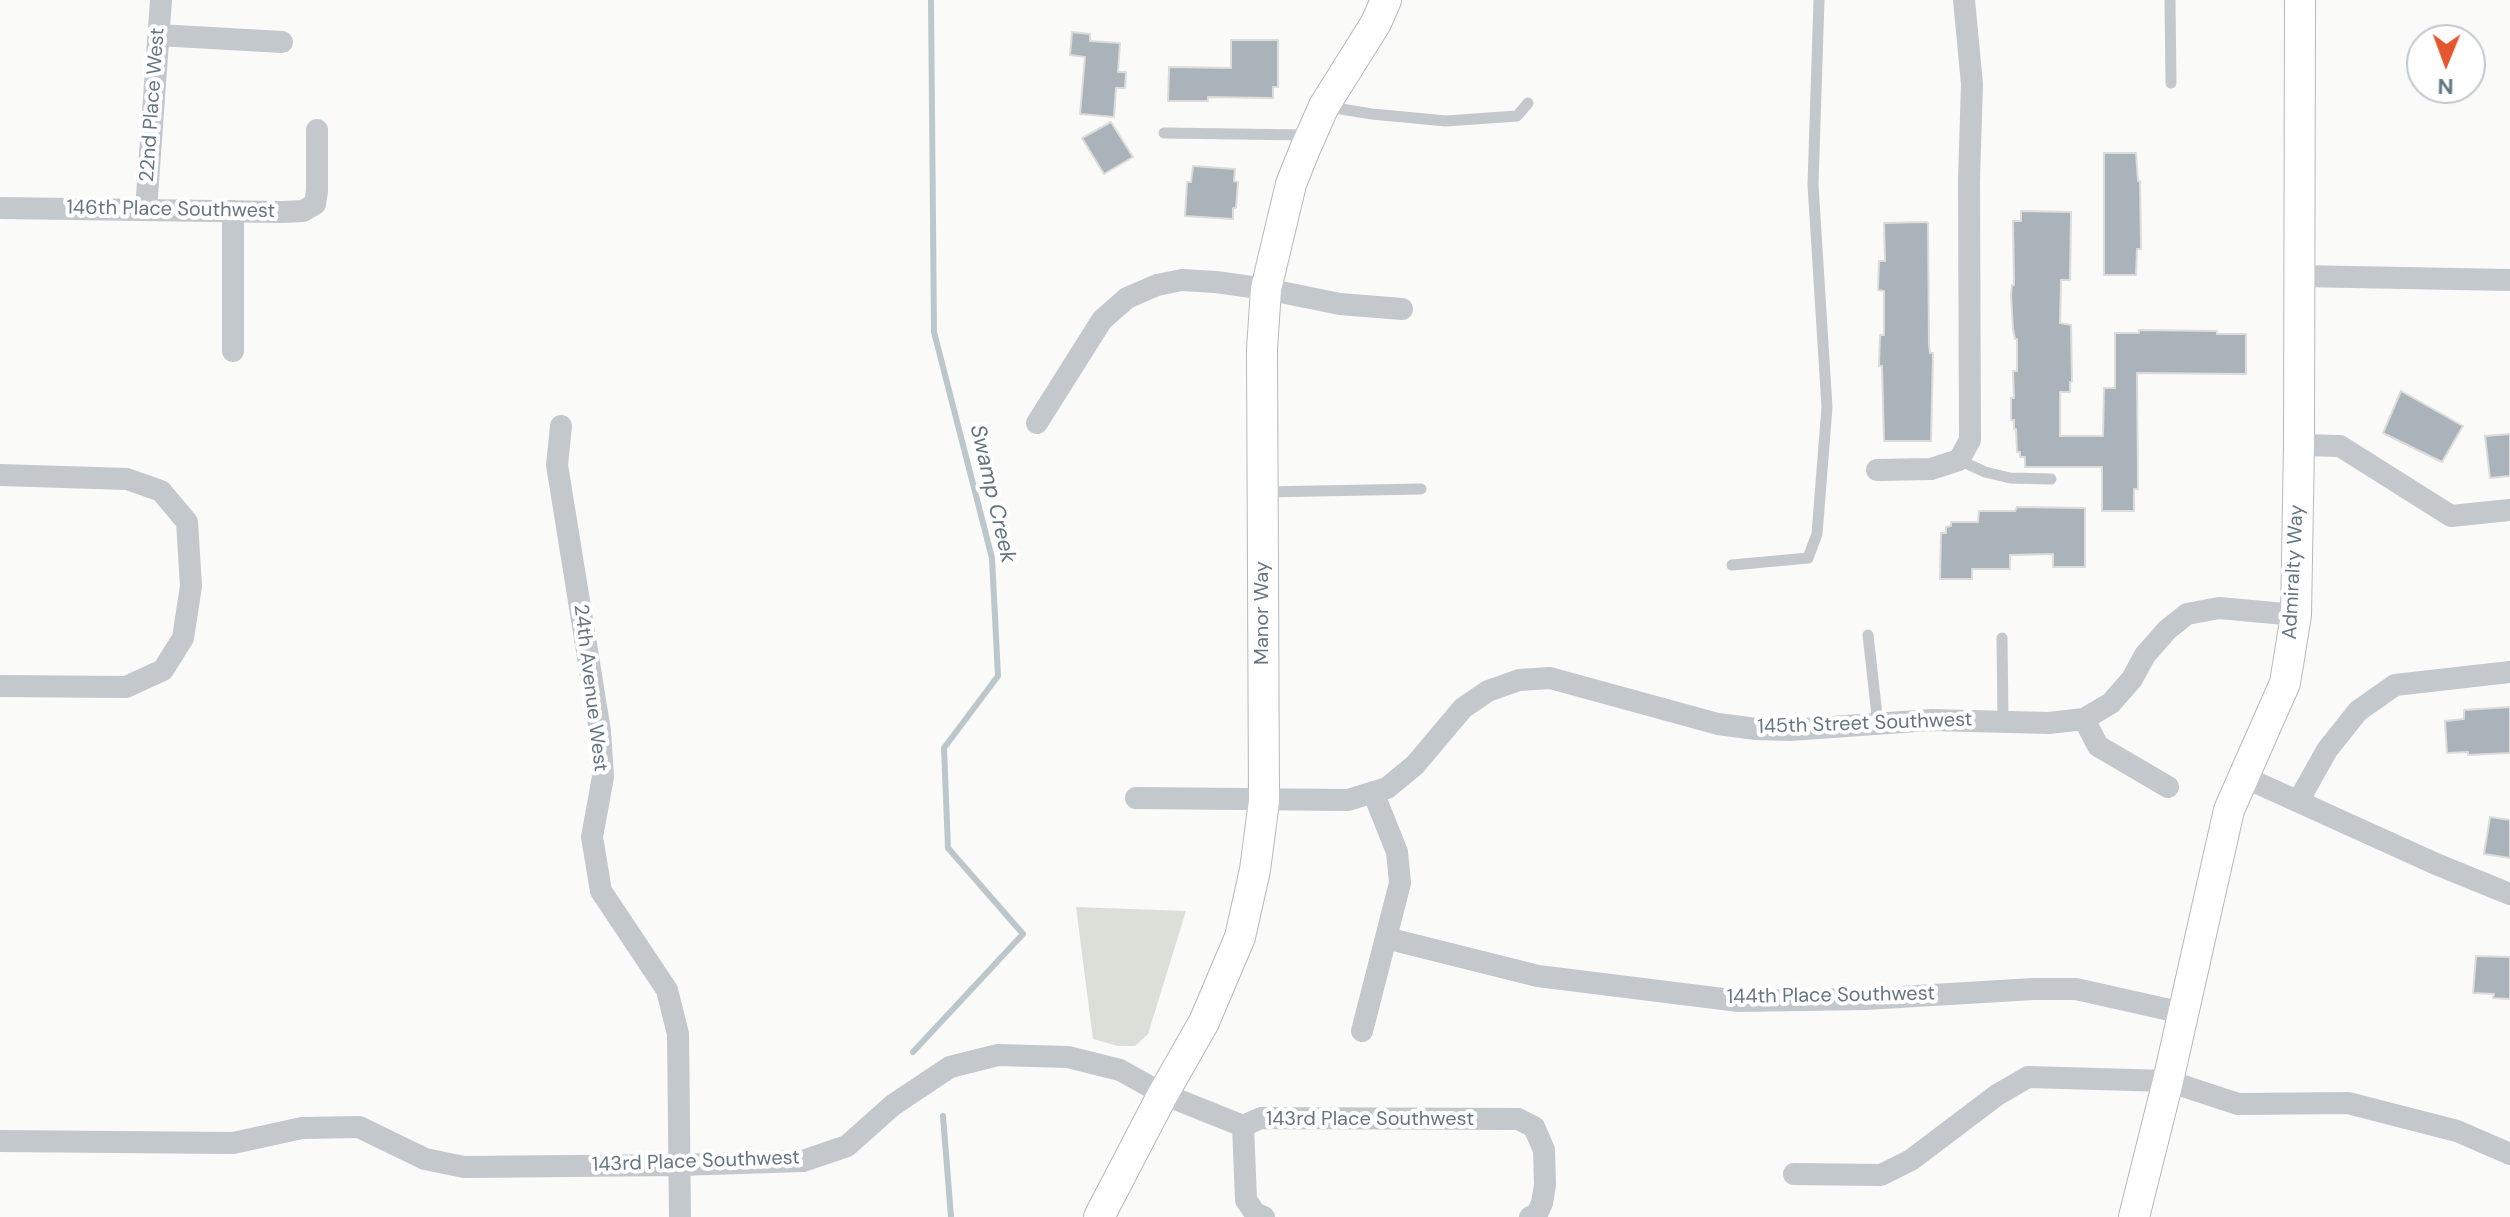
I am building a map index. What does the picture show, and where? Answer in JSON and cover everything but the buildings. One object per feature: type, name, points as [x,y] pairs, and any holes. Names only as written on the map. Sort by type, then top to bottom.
[{"type":"street","name":"22nd Place West","points":[[146,210],[161,0]]},
{"type":"street","name":"Manor Way","points":[[1099,1217],[1204,1022],[1240,937],[1255,870],[1264,801],[1262,349],[1266,289],[1291,184],[1311,135],[1324,106],[1376,23],[1386,0]]},
{"type":"street","points":[[1877,470],[1931,469],[1959,460],[1970,440],[1969,180],[1972,84],[1964,0]]},
{"type":"street","name":"Admiralty Way","points":[[2134,1217],[2229,810],[2285,683],[2296,615],[2300,0]]},
{"type":"street","points":[[158,35],[282,42]]},
{"type":"street","name":"146th Place Southwest","points":[[0,208],[303,211],[315,204],[317,130]]},
{"type":"street","points":[[233,211],[233,351]]},
{"type":"street","points":[[2299,276],[2510,280]]},
{"type":"street","points":[[1037,423],[1102,320],[1127,298],[1157,285],[1182,280],[1266,289],[1340,304],[1402,309]]},
{"type":"street","name":"24th Avenue West","points":[[561,426],[557,465],[600,731],[603,777],[592,837],[596,864],[601,891],[667,990],[678,1034],[680,1217]]},
{"type":"street","points":[[2299,445],[2340,446],[2451,516],[2510,510]]},
{"type":"street","points":[[0,475],[127,479],[161,491],[187,522],[191,586],[183,638],[163,670],[126,687],[0,686]]},
{"type":"street","name":"145th Street Southwest","points":[[1264,801],[1348,800],[1387,788],[1415,765],[1463,708],[1488,691],[1519,680],[1550,678],[1718,724],[1756,729],[1790,730],[1931,720],[2049,723],[2084,719],[2111,703],[2132,679],[2145,655],[2167,630],[2187,614],[2219,608],[2296,615]]},
{"type":"street","points":[[2299,800],[2327,750],[2358,711],[2395,685],[2510,672]]},
{"type":"street","points":[[2084,719],[2098,746],[2168,787]]},
{"type":"street","points":[[2244,777],[2510,894]]},
{"type":"street","points":[[1362,1031],[1400,883],[1397,852],[1373,792]]},
{"type":"street","points":[[1136,798],[1264,801]]},
{"type":"street","name":"144th Place Southwest","points":[[1386,938],[1538,976],[1739,1001],[1866,999],[2076,989],[2183,1013]]},
{"type":"street","name":"143rd Place Southwest","points":[[0,1141],[233,1143],[302,1128],[359,1127],[425,1159],[464,1167],[803,1161],[847,1146],[893,1105],[950,1067],[998,1055],[1068,1057],[1120,1070],[1163,1094],[1243,1126],[1261,1118],[1518,1119],[1534,1127],[1544,1150],[1542,1203],[1537,1214],[1530,1217]]},
{"type":"street","points":[[1794,1174],[1881,1175],[1911,1160],[1997,1095],[2028,1077],[2168,1081],[2238,1104],[2348,1103],[2457,1131],[2510,1154]]},
{"type":"street","points":[[1243,1126],[1246,1200],[1255,1213],[1264,1217]]},
{"type":"lane","points":[[1732,565],[1808,558],[1817,534],[1827,407],[1813,185],[1819,0]]},
{"type":"lane","points":[[2170,0],[2171,83]]},
{"type":"lane","points":[[1324,106],[1446,121],[1517,116],[1528,103]]},
{"type":"lane","points":[[1164,133],[1311,135]]},
{"type":"lane","points":[[1959,460],[1985,472],[2010,478],[2051,479]]},
{"type":"lane","points":[[1262,492],[1421,489]]},
{"type":"lane","points":[[1868,635],[1878,724]]},
{"type":"lane","points":[[2002,638],[2003,721]]},
{"type":"shaded area","points":[[1076,907],[1186,911],[1148,1034],[1135,1046],[1118,1046],[1093,1039]]},
{"type":"waterway","name":"Swamp Creek","points":[[913,1052],[1023,934],[948,848],[944,748],[998,676],[992,558],[934,332],[931,0]]},
{"type":"waterway","name":"Swamp Creek","points":[[943,1116],[951,1217]]}]
